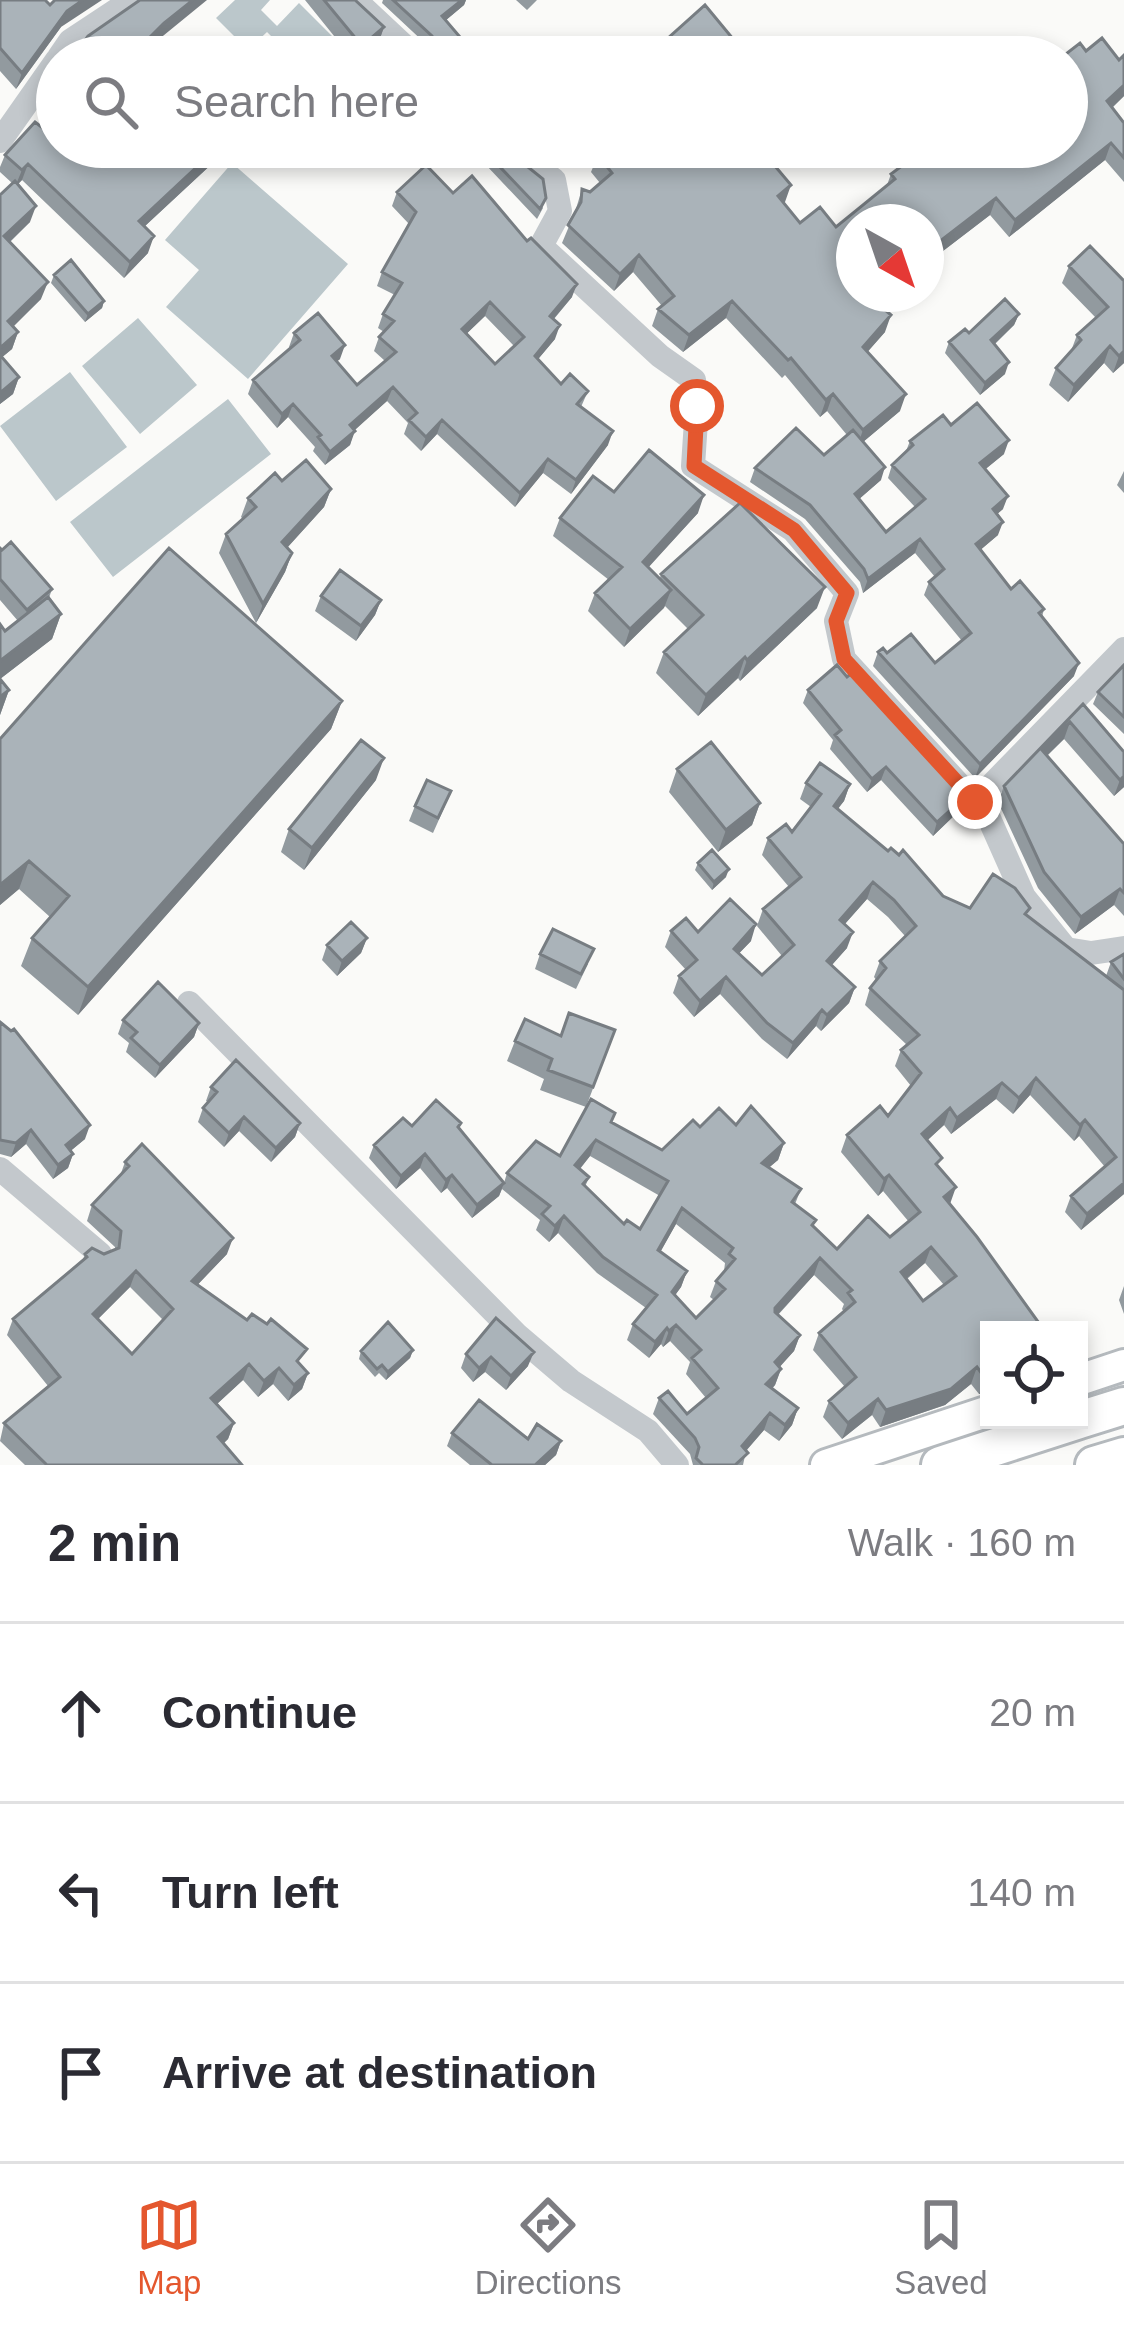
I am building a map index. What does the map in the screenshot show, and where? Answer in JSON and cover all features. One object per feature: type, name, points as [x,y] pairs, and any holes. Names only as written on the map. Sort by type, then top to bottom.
[{"type":"highway","points":[[1088,1417],[1124,1406]]},
{"type":"highway","points":[[940,1465],[1051,1429]]},
{"type":"highway","points":[[1094,1465],[1124,1456]]},
{"type":"main road","points":[[1088,1377],[1124,1365]]},
{"type":"main road","points":[[826,1465],[980,1414]]},
{"type":"street","points":[[78,36],[132,0]]},
{"type":"street","points":[[356,0],[394,36]]},
{"type":"street","points":[[0,142],[36,90]]},
{"type":"street","points":[[539,168],[554,180],[560,212],[541,246],[660,356],[694,380],[694,466],[794,530],[847,593],[836,621],[844,659],[988,816],[1024,897],[1066,949],[1091,953],[1124,948]]},
{"type":"street","points":[[975,802],[1124,649]]},
{"type":"street","points":[[189,1003],[517,1335],[571,1381],[649,1431],[677,1465]]},
{"type":"street","points":[[0,1169],[100,1255]]},
{"type":"shaded area","points":[[235,0],[270,0],[261,10],[277,26],[299,3],[332,36],[271,36],[267,32],[234,36],[216,18]]},
{"type":"shaded area","points":[[228,168],[238,168],[348,264],[248,379],[166,307],[199,270],[165,240]]},
{"type":"shaded area","points":[[138,318],[197,385],[140,434],[82,366]]},
{"type":"shaded area","points":[[70,372],[127,447],[56,501],[0,426]]},
{"type":"shaded area","points":[[228,399],[271,454],[113,577],[70,522]]},
{"type":"building","points":[[0,0],[45,0],[50,5],[55,0],[83,0],[67,11],[49,36],[36,36],[36,54],[22,73],[0,48]]},
{"type":"building","points":[[140,0],[193,0],[151,36],[88,36]]},
{"type":"building","points":[[324,0],[355,0],[384,27],[374,36],[354,36]]},
{"type":"building","points":[[393,0],[462,0],[442,16],[459,36],[432,36]]},
{"type":"building","points":[[705,5],[731,36],[670,36]]},
{"type":"building","points":[[1102,38],[1119,60],[1124,55],[1124,85],[1107,101],[1124,123],[1124,158],[1111,143],[1088,161],[1088,49]]},
{"type":"building","points":[[35,122],[36,168],[196,168],[139,221],[154,236],[130,262],[28,164],[22,170],[5,155]]},
{"type":"building","points":[[423,168],[429,168],[453,193],[472,176],[527,241],[531,238],[577,284],[550,316],[560,325],[535,356],[561,384],[570,374],[588,391],[577,404],[613,431],[576,480],[548,459],[520,493],[442,420],[426,437],[409,420],[417,413],[393,387],[350,425],[355,431],[330,452],[293,404],[282,414],[253,380],[300,340],[294,333],[318,313],[345,345],[332,356],[357,385],[396,352],[379,337],[394,321],[383,314],[402,283],[382,272],[416,212],[397,192]],"holes":[[[490,302],[524,337],[495,364],[462,329]]]},
{"type":"building","points":[[501,168],[529,168],[543,179],[546,198],[540,209]]},
{"type":"building","points":[[608,168],[777,168],[791,185],[778,196],[800,223],[820,207],[836,227],[836,312],[891,315],[863,347],[906,394],[863,430],[833,394],[826,400],[732,301],[689,335],[658,309],[674,296],[639,255],[620,274],[568,225],[581,202],[582,189],[590,192],[612,173]]},
{"type":"building","points":[[899,168],[1080,168],[1015,220],[996,198],[944,238],[944,204],[864,204],[895,179],[891,174]]},
{"type":"building","points":[[15,181],[36,206],[4,236],[48,282],[8,321],[18,332],[0,348],[0,195]]},
{"type":"building","points":[[1090,246],[1124,281],[1124,351],[1119,356],[1110,346],[1074,385],[1056,368],[1081,340],[1077,335],[1108,307],[1069,266]]},
{"type":"building","points":[[71,260],[104,301],[88,314],[54,275]]},
{"type":"building","points":[[1005,299],[1019,314],[991,340],[1009,362],[985,383],[949,342],[965,329],[969,333]]},
{"type":"building","points":[[0,355],[19,377],[0,393]]},
{"type":"building","points":[[977,403],[1009,440],[980,463],[1008,496],[993,509],[1003,522],[976,544],[1011,589],[1020,581],[1079,663],[980,764],[878,652],[883,648],[887,653],[911,634],[935,663],[971,633],[929,582],[944,569],[920,539],[868,579],[810,505],[755,468],[796,428],[824,455],[853,430],[885,467],[855,494],[886,532],[925,499],[892,465],[913,445],[910,441],[943,415],[951,425]]},
{"type":"building","points":[[649,450],[704,495],[643,562],[671,590],[630,629],[595,593],[622,567],[560,518],[593,476],[614,492]]},
{"type":"building","points":[[306,460],[331,489],[282,542],[292,553],[263,604],[226,534],[256,507],[248,498],[275,473],[282,481]]},
{"type":"building","points":[[740,503],[825,587],[706,695],[664,652],[703,615],[661,574]]},
{"type":"building","points":[[11,542],[52,589],[27,610],[0,579],[0,548]]},
{"type":"building","points":[[169,548],[342,701],[88,987],[32,938],[69,896],[29,861],[0,885],[0,739]]},
{"type":"building","points":[[340,570],[381,600],[361,626],[321,596]]},
{"type":"building","points":[[48,597],[61,614],[0,661],[0,624],[5,631]]},
{"type":"building","points":[[837,665],[847,677],[852,673],[965,797],[937,822],[886,767],[872,779],[835,735],[841,730],[808,690]]},
{"type":"building","points":[[1124,665],[1124,717],[1098,692]]},
{"type":"building","points":[[1083,704],[1124,752],[1124,776],[1120,780],[1070,722],[1042,750],[1124,844],[1124,893],[1120,889],[1081,917],[1044,872],[1004,786]]},
{"type":"building","points":[[361,740],[384,758],[312,848],[289,829]]},
{"type":"building","points":[[711,742],[760,803],[726,830],[677,769]]},
{"type":"building","points":[[820,763],[850,784],[834,806],[888,851],[891,848],[899,855],[903,850],[943,896],[970,908],[993,874],[1015,888],[1030,908],[1025,914],[1124,990],[1124,1183],[1087,1214],[1071,1196],[1116,1157],[1085,1120],[1080,1125],[1036,1078],[1019,1098],[1002,1083],[957,1118],[950,1108],[922,1134],[942,1158],[936,1164],[956,1187],[944,1197],[1038,1321],[980,1321],[980,1371],[977,1367],[951,1389],[886,1410],[878,1399],[848,1423],[829,1401],[856,1377],[819,1333],[855,1302],[848,1293],[852,1290],[820,1258],[775,1308],[800,1335],[775,1362],[781,1369],[766,1384],[798,1408],[785,1425],[770,1413],[742,1446],[748,1453],[735,1465],[703,1465],[696,1458],[695,1438],[659,1398],[668,1391],[687,1414],[718,1388],[692,1358],[701,1350],[676,1325],[655,1342],[633,1324],[657,1295],[603,1257],[564,1216],[555,1226],[542,1214],[550,1206],[507,1173],[536,1141],[560,1156],[591,1099],[615,1113],[611,1122],[662,1150],[693,1120],[700,1127],[719,1108],[736,1125],[751,1106],[784,1143],[762,1163],[801,1189],[792,1202],[816,1220],[812,1225],[837,1249],[868,1216],[890,1237],[920,1212],[847,1135],[880,1106],[888,1116],[921,1073],[901,1050],[919,1035],[870,988],[886,968],[880,961],[916,926],[894,900],[873,882],[840,920],[853,932],[827,961],[855,987],[827,1015],[822,1010],[793,1043],[767,1023],[726,977],[700,1001],[679,976],[697,960],[671,931],[686,918],[698,932],[730,899],[756,924],[734,949],[762,975],[794,945],[763,909],[801,877],[768,838],[786,824],[792,832],[821,794],[806,783]],"holes":[[[596,1140],[668,1181],[640,1229],[627,1220],[624,1224],[583,1184],[589,1177],[575,1165]],[[682,1208],[733,1248],[729,1254],[735,1259],[716,1281],[725,1289],[696,1318],[672,1292],[687,1271],[658,1250]],[[931,1247],[956,1276],[923,1301],[901,1272]]]},
{"type":"building","points":[[427,780],[451,791],[438,818],[415,806]]},
{"type":"building","points":[[712,850],[729,869],[714,882],[698,863]]},
{"type":"building","points":[[351,922],[367,938],[342,961],[327,945]]},
{"type":"building","points":[[553,929],[594,949],[581,974],[540,954]]},
{"type":"building","points":[[1124,954],[1124,979],[1111,962]]},
{"type":"building","points":[[158,982],[199,1023],[160,1065],[131,1038],[137,1032],[123,1020]]},
{"type":"building","points":[[569,1013],[615,1030],[593,1087],[548,1070],[552,1059],[515,1041],[525,1019],[561,1036]]},
{"type":"building","points":[[0,1022],[14,1029],[90,1125],[66,1145],[73,1154],[58,1165],[31,1130],[16,1143],[0,1140]]},
{"type":"building","points":[[236,1060],[300,1123],[276,1148],[244,1117],[229,1133],[203,1108],[217,1092],[211,1087]]},
{"type":"building","points":[[436,1100],[461,1123],[458,1127],[504,1183],[477,1205],[452,1175],[446,1180],[425,1154],[401,1176],[374,1145],[403,1118],[412,1126]]},
{"type":"building","points":[[142,1144],[233,1238],[192,1281],[247,1320],[252,1314],[267,1324],[271,1319],[307,1349],[297,1361],[308,1373],[294,1385],[279,1368],[264,1381],[249,1364],[211,1398],[234,1423],[218,1437],[242,1465],[47,1465],[4,1423],[60,1377],[13,1319],[92,1248],[104,1254],[119,1248],[121,1231],[92,1205],[129,1166],[125,1162]],"holes":[[[136,1271],[173,1309],[132,1354],[93,1314]]]},
{"type":"building","points":[[496,1318],[534,1352],[511,1376],[491,1357],[479,1368],[466,1354]]},
{"type":"building","points":[[388,1322],[413,1350],[388,1372],[382,1365],[377,1369],[361,1351]]},
{"type":"building","points":[[479,1400],[528,1439],[537,1424],[561,1441],[535,1465],[492,1465],[452,1433]]},
{"type":"route","points":[[697,406],[694,466],[794,530],[847,593],[836,621],[844,659],[975,802]]}]
